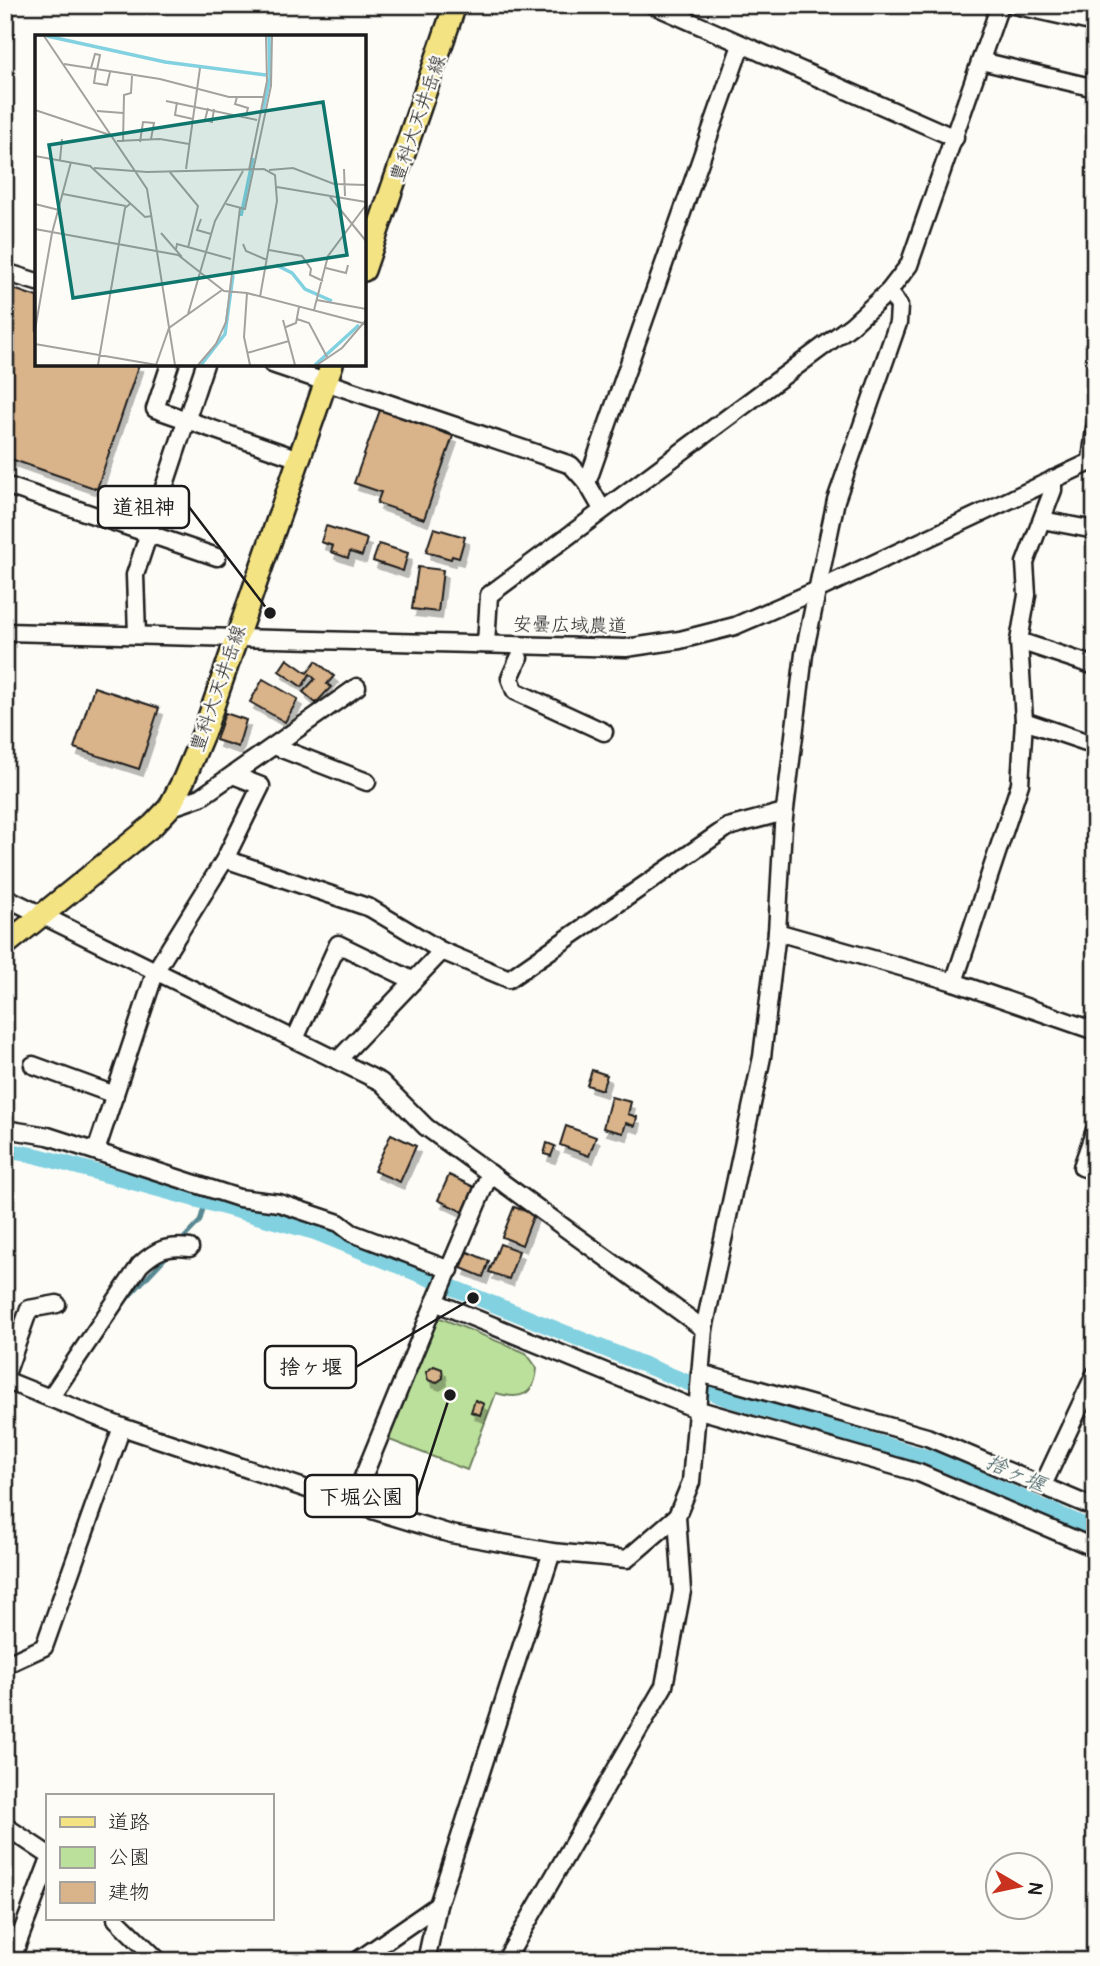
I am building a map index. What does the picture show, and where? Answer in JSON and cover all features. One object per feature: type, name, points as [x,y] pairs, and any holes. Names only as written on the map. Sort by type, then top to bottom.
[{"type":"main road","name":"豊科大天井岳線","points":[[366,264],[456,5]]},
{"type":"main road","name":"豊科大天井岳線","points":[[5,945],[153,825],[169,808],[205,729],[234,636],[328,373]]},
{"type":"street","points":[[653,5],[955,138]]},
{"type":"street","points":[[486,644],[485,608],[489,595],[831,341],[889,291],[909,265],[1000,5]]},
{"type":"street","points":[[1014,5],[1095,23]]},
{"type":"street","points":[[587,482],[741,45]]},
{"type":"street","points":[[981,61],[1095,88]]},
{"type":"street","points":[[5,272],[35,281]]},
{"type":"street","points":[[505,1961],[664,1686],[682,1591],[677,1516],[691,1482],[704,1329],[762,1057],[777,932],[784,812],[804,654],[836,500],[898,323],[899,306],[889,291]]},
{"type":"street","points":[[169,366],[155,409],[299,459]]},
{"type":"street","points":[[137,635],[135,575],[204,366]]},
{"type":"street","points":[[284,366],[328,373],[571,465],[587,482],[602,509]]},
{"type":"street","points":[[1093,461],[1095,428]]},
{"type":"street","name":"安曇広域農道","points":[[5,632],[626,648],[680,640],[735,626],[816,592],[1093,461]]},
{"type":"street","points":[[954,982],[1020,784],[1024,721],[1019,641],[1027,595],[1026,563],[1053,491],[1053,479]]},
{"type":"street","points":[[7,490],[217,557]]},
{"type":"street","points":[[1042,520],[1095,530]]},
{"type":"street","points":[[1019,641],[1095,666]]},
{"type":"street","points":[[519,658],[510,678],[515,691],[604,732]]},
{"type":"street","points":[[169,808],[201,797],[358,687]]},
{"type":"street","points":[[1024,721],[1095,745]]},
{"type":"street","points":[[274,746],[367,782]]},
{"type":"street","points":[[96,1151],[156,970],[225,859],[261,786],[233,775]]},
{"type":"street","points":[[225,859],[370,908],[442,951],[509,979],[728,827],[784,812]]},
{"type":"street","points":[[5,897],[381,1082],[426,1127],[704,1329]]},
{"type":"street","points":[[777,932],[954,982],[1095,1031]]},
{"type":"street","points":[[295,1039],[338,944],[412,980]]},
{"type":"street","points":[[338,1060],[442,951]]},
{"type":"street","points":[[33,1065],[115,1095]]},
{"type":"street","points":[[5,1129],[48,1136],[239,1198],[279,1203],[339,1223],[352,1233],[450,1270]]},
{"type":"street","points":[[1095,1130],[1082,1167],[1095,1171]]},
{"type":"street","points":[[352,1504],[490,1173]]},
{"type":"street","points":[[50,1398],[140,1265],[153,1252],[171,1245],[190,1248]]},
{"type":"street","points":[[436,1299],[697,1405],[919,1474],[1095,1548]]},
{"type":"street","points":[[57,1304],[29,1309],[5,1378],[122,1427],[352,1504],[452,1534],[552,1552],[627,1559],[677,1516]]},
{"type":"street","points":[[1043,1485],[1087,1411],[1095,1374]]},
{"type":"street","points":[[700,1375],[927,1437],[1095,1508]]},
{"type":"street","points":[[5,1665],[44,1647],[122,1427]]},
{"type":"street","points":[[426,1961],[438,1905],[552,1552]]},
{"type":"street","points":[[5,1826],[46,1853]]},
{"type":"street","points":[[12,1958],[46,1869]]},
{"type":"street","points":[[357,1961],[438,1905]]},
{"type":"street","points":[[117,1920],[159,1961]]},
{"type":"green space","points":[[438,1317],[526,1353],[537,1368],[533,1385],[525,1394],[512,1396],[496,1393],[467,1470],[387,1439]]},
{"type":"building","points":[[5,286],[35,296],[35,366],[138,366],[97,489],[5,457]]},
{"type":"building","points":[[380,410],[453,436],[424,519],[377,503],[381,492],[354,483]]},
{"type":"building","points":[[326,526],[367,539],[362,556],[350,552],[348,558],[331,552],[333,546],[321,542]]},
{"type":"building","points":[[434,528],[465,537],[459,558],[452,556],[451,559],[426,552]]},
{"type":"building","points":[[379,544],[408,553],[403,571],[373,561]]},
{"type":"building","points":[[418,567],[443,570],[438,612],[412,609]]},
{"type":"building","points":[[287,659],[307,673],[316,661],[334,676],[327,684],[331,687],[316,703],[303,692],[315,679],[310,674],[302,687],[279,671]]},
{"type":"building","points":[[263,679],[298,699],[285,722],[250,702]]},
{"type":"building","points":[[94,687],[159,708],[139,769],[74,748]]},
{"type":"building","points":[[225,713],[246,720],[238,747],[216,740]]},
{"type":"building","points":[[592,1070],[607,1075],[602,1090],[587,1085]]},
{"type":"building","points":[[611,1097],[631,1102],[628,1114],[637,1117],[635,1126],[626,1123],[623,1133],[603,1128]]},
{"type":"building","points":[[566,1126],[596,1137],[589,1156],[560,1145]]},
{"type":"building","points":[[391,1134],[416,1146],[400,1182],[374,1171]]},
{"type":"building","points":[[547,1143],[555,1146],[551,1156],[544,1154]]},
{"type":"building","points":[[449,1175],[474,1187],[463,1212],[438,1200]]},
{"type":"building","points":[[514,1207],[534,1214],[522,1245],[502,1237]]},
{"type":"building","points":[[500,1244],[519,1251],[509,1279],[489,1272]]},
{"type":"building","points":[[468,1252],[489,1261],[483,1277],[461,1268]]},
{"type":"building","points":[[434,1366],[442,1369],[443,1378],[436,1383],[428,1380],[426,1372]]},
{"type":"building","points":[[475,1400],[484,1404],[480,1415],[471,1412]]},
{"type":"waterway","name":"捨ヶ堰","points":[[5,1150],[38,1156],[315,1232],[726,1398],[936,1460],[1095,1530]]},
{"type":"waterway","points":[[180,1242],[200,1221],[205,1202]]},
{"type":"waterway","points":[[123,1303],[170,1253]]},
{"type":"place","name":"道祖神","points":[[270,613]]},
{"type":"place","name":"捨ヶ堰","points":[[473,1298]]},
{"type":"place","name":"下堀公園","points":[[450,1395]]}]
